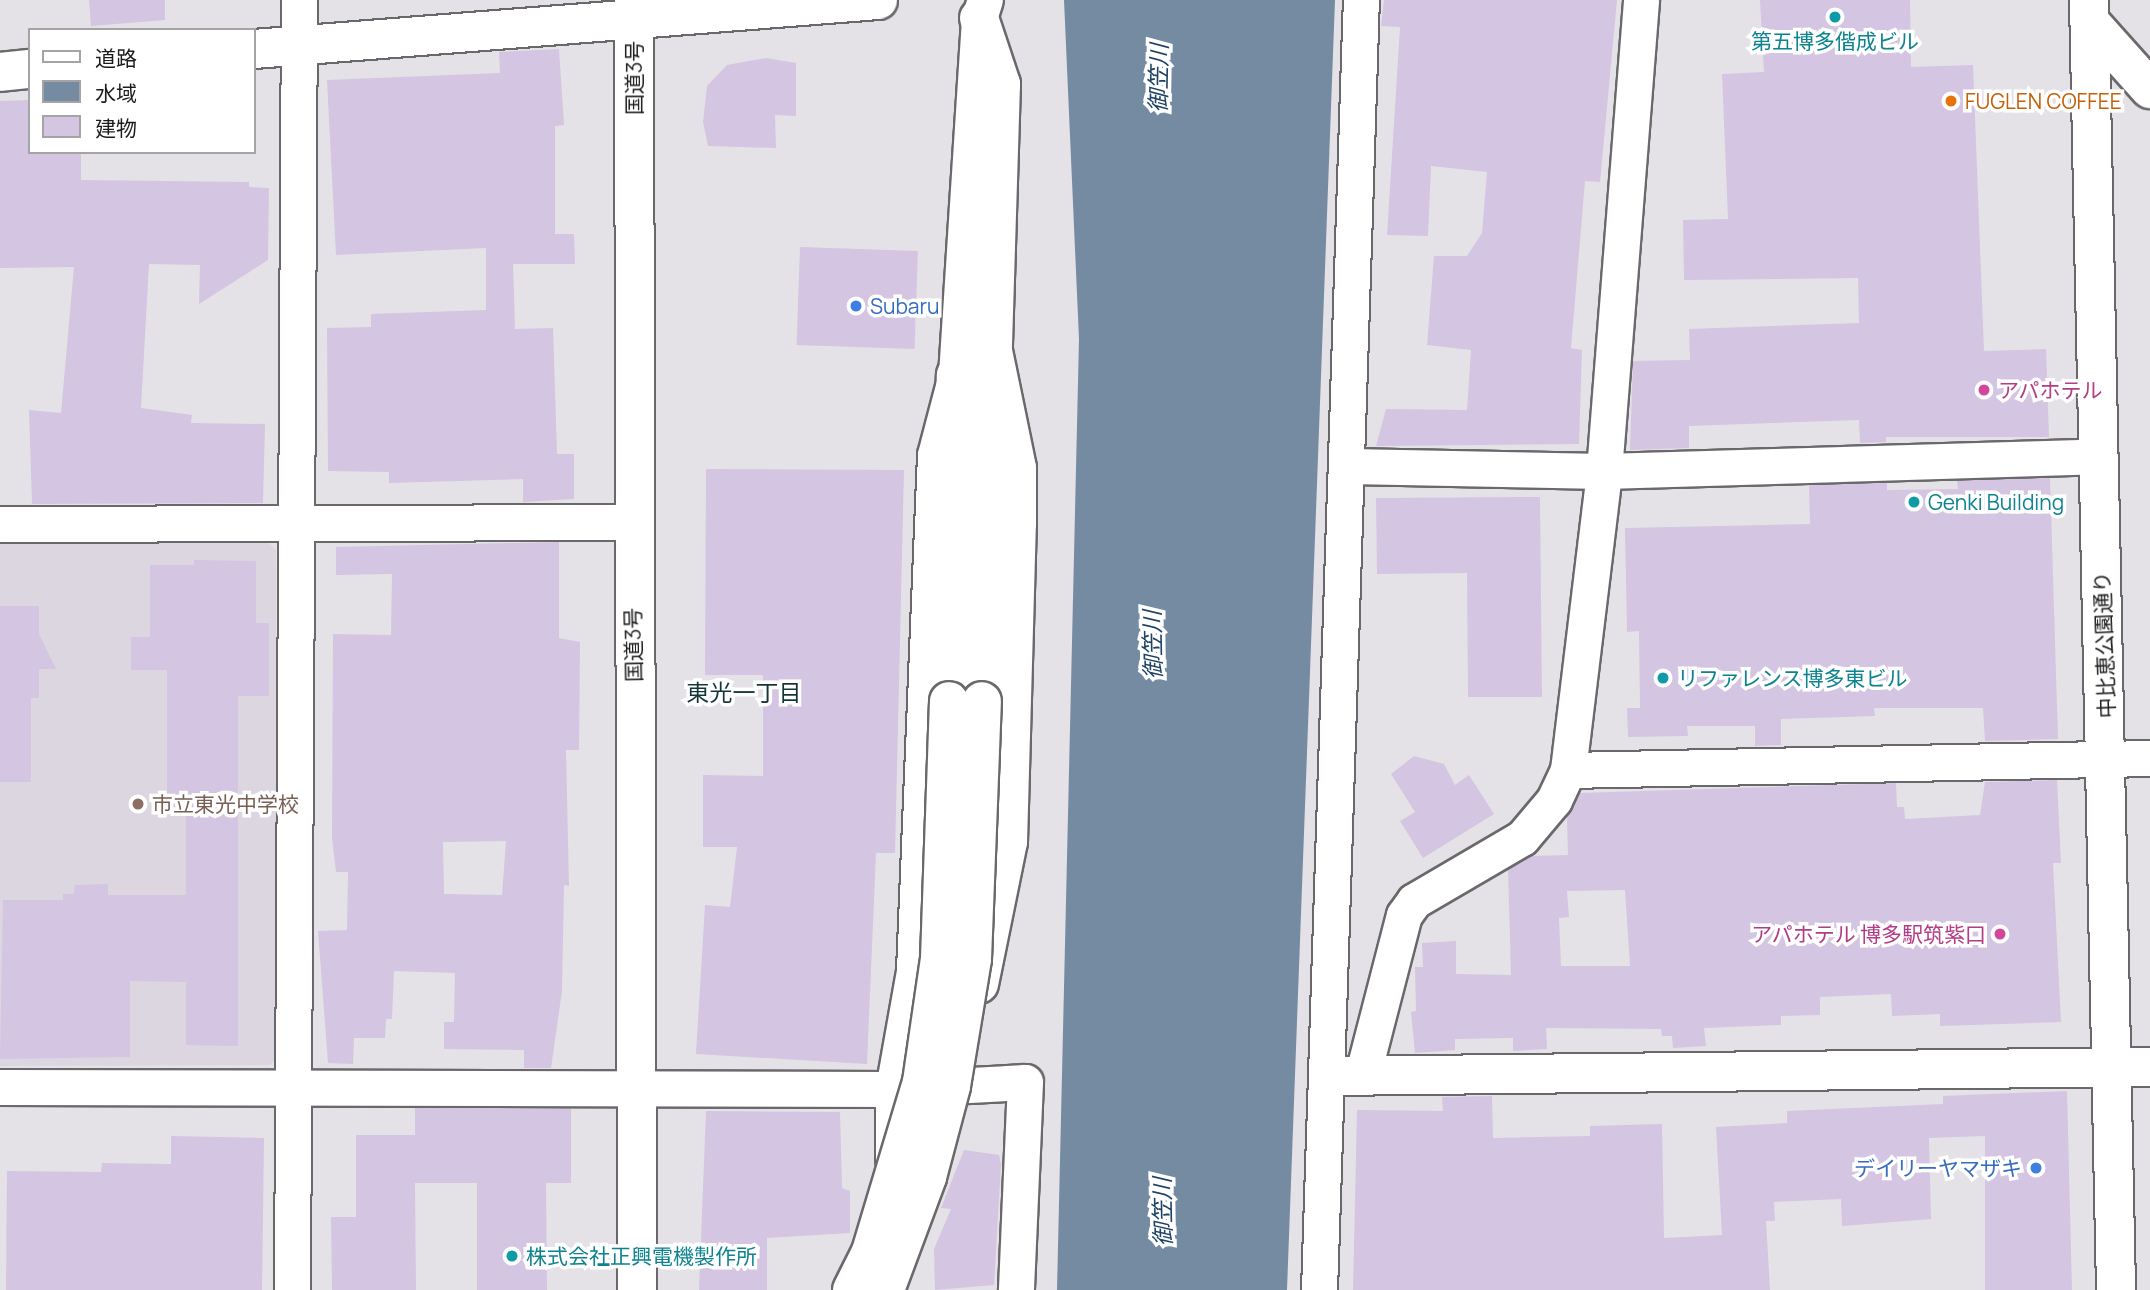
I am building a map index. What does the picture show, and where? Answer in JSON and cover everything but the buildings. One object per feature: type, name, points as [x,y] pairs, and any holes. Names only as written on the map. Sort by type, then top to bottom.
[{"type":"main road","points":[[256,49],[634,9],[878,0]]},
{"type":"main road","name":"国道3号","points":[[634,9],[632,522],[637,1290]]},
{"type":"main road","points":[[885,1290],[927,1177],[951,1086],[972,959],[1001,84],[982,9]]},
{"type":"main road","points":[[2090,11],[2150,89]]},
{"type":"main road","name":"中比恵公園通り","points":[[2090,11],[2097,456],[2109,761],[2132,1067],[2116,1290]]},
{"type":"main road","points":[[0,72],[28,69]]},
{"type":"main road","points":[[852,1290],[884,1212],[922,1082],[940,959],[957,456],[956,375]]},
{"type":"main road","points":[[1345,1077],[2132,1067]]},
{"type":"street","points":[[292,1290],[299,0]]},
{"type":"street","points":[[1319,1290],[1345,1077],[1349,466],[1361,0]]},
{"type":"street","points":[[1345,1077],[1404,915],[1414,901],[1522,838],[1554,800],[1568,770],[1604,471],[1641,0]]},
{"type":"street","points":[[894,1290],[893,1089],[914,971],[935,455],[956,375],[982,9]]},
{"type":"street","points":[[1349,466],[1604,471],[2097,456]]},
{"type":"street","points":[[0,524],[632,522]]},
{"type":"street","points":[[1568,770],[2109,761],[2150,758]]},
{"type":"street","points":[[0,1087],[893,1089],[1025,1082],[1016,1290]]},
{"type":"shaded area","name":"市立東光中学校","points":[[265,540],[276,550],[277,1058],[270,1065],[0,1066],[0,541]]},
{"type":"water","name":"御笠川","points":[[1064,0],[1335,0],[1287,1290],[1057,1290],[1079,339]]},
{"type":"place","name":"第五博多偕成ビル","points":[[1835,17]]},
{"type":"place","name":"FUGLEN COFFEE","points":[[1951,101]]},
{"type":"place","name":"Subaru","points":[[856,306]]},
{"type":"place","name":"アパホテル","points":[[1984,390]]},
{"type":"place","name":"Genki Building","points":[[1914,502]]},
{"type":"place","name":"リファレンス博多東ビル","points":[[1663,678]]},
{"type":"place","name":"市立東光中学校","points":[[138,804]]},
{"type":"place","name":"アパホテル 博多駅筑紫口","points":[[2000,934]]},
{"type":"place","name":"デイリーヤマザキ","points":[[2036,1168]]},
{"type":"place","name":"株式会社正興電機製作所","points":[[512,1256]]},
{"type":"district","name":"東光一丁目","points":[[744,692]]}]
